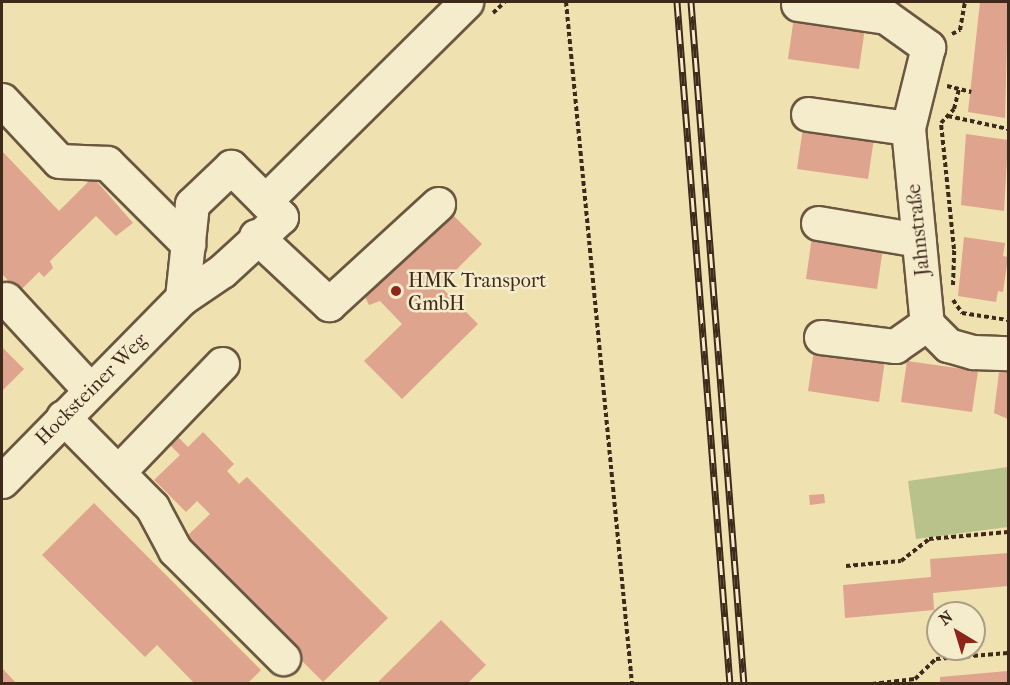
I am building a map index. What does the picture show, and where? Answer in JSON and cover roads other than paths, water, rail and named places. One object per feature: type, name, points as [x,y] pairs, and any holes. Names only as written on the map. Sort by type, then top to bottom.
[{"type":"street","points":[[265,201],[466,2]]},
{"type":"street","name":"Jahnstraße","points":[[798,4],[886,17],[928,47],[909,128],[927,324]]},
{"type":"street","points":[[2,100],[59,160],[107,163],[188,244]]},
{"type":"street","points":[[808,114],[909,128]]},
{"type":"street","name":"Hocksteiner Weg","points":[[2,481],[182,298],[222,271],[256,236],[281,217],[231,167],[192,204],[182,298]]},
{"type":"street","points":[[256,236],[329,304],[438,204]]},
{"type":"street","points":[[818,223],[920,240]]},
{"type":"street","points":[[6,299],[90,390]]},
{"type":"street","points":[[821,337],[895,346],[927,324],[948,345],[973,352],[1008,353]]},
{"type":"street","points":[[118,472],[222,364]]},
{"type":"street","points":[[63,417],[152,507],[175,550],[283,658]]},
{"type":"railway","points":[[677,2],[730,684]]},
{"type":"railway","points":[[691,2],[744,684]]},
{"type":"place","name":"HMK Transport GmbH","points":[[396,291]]}]
